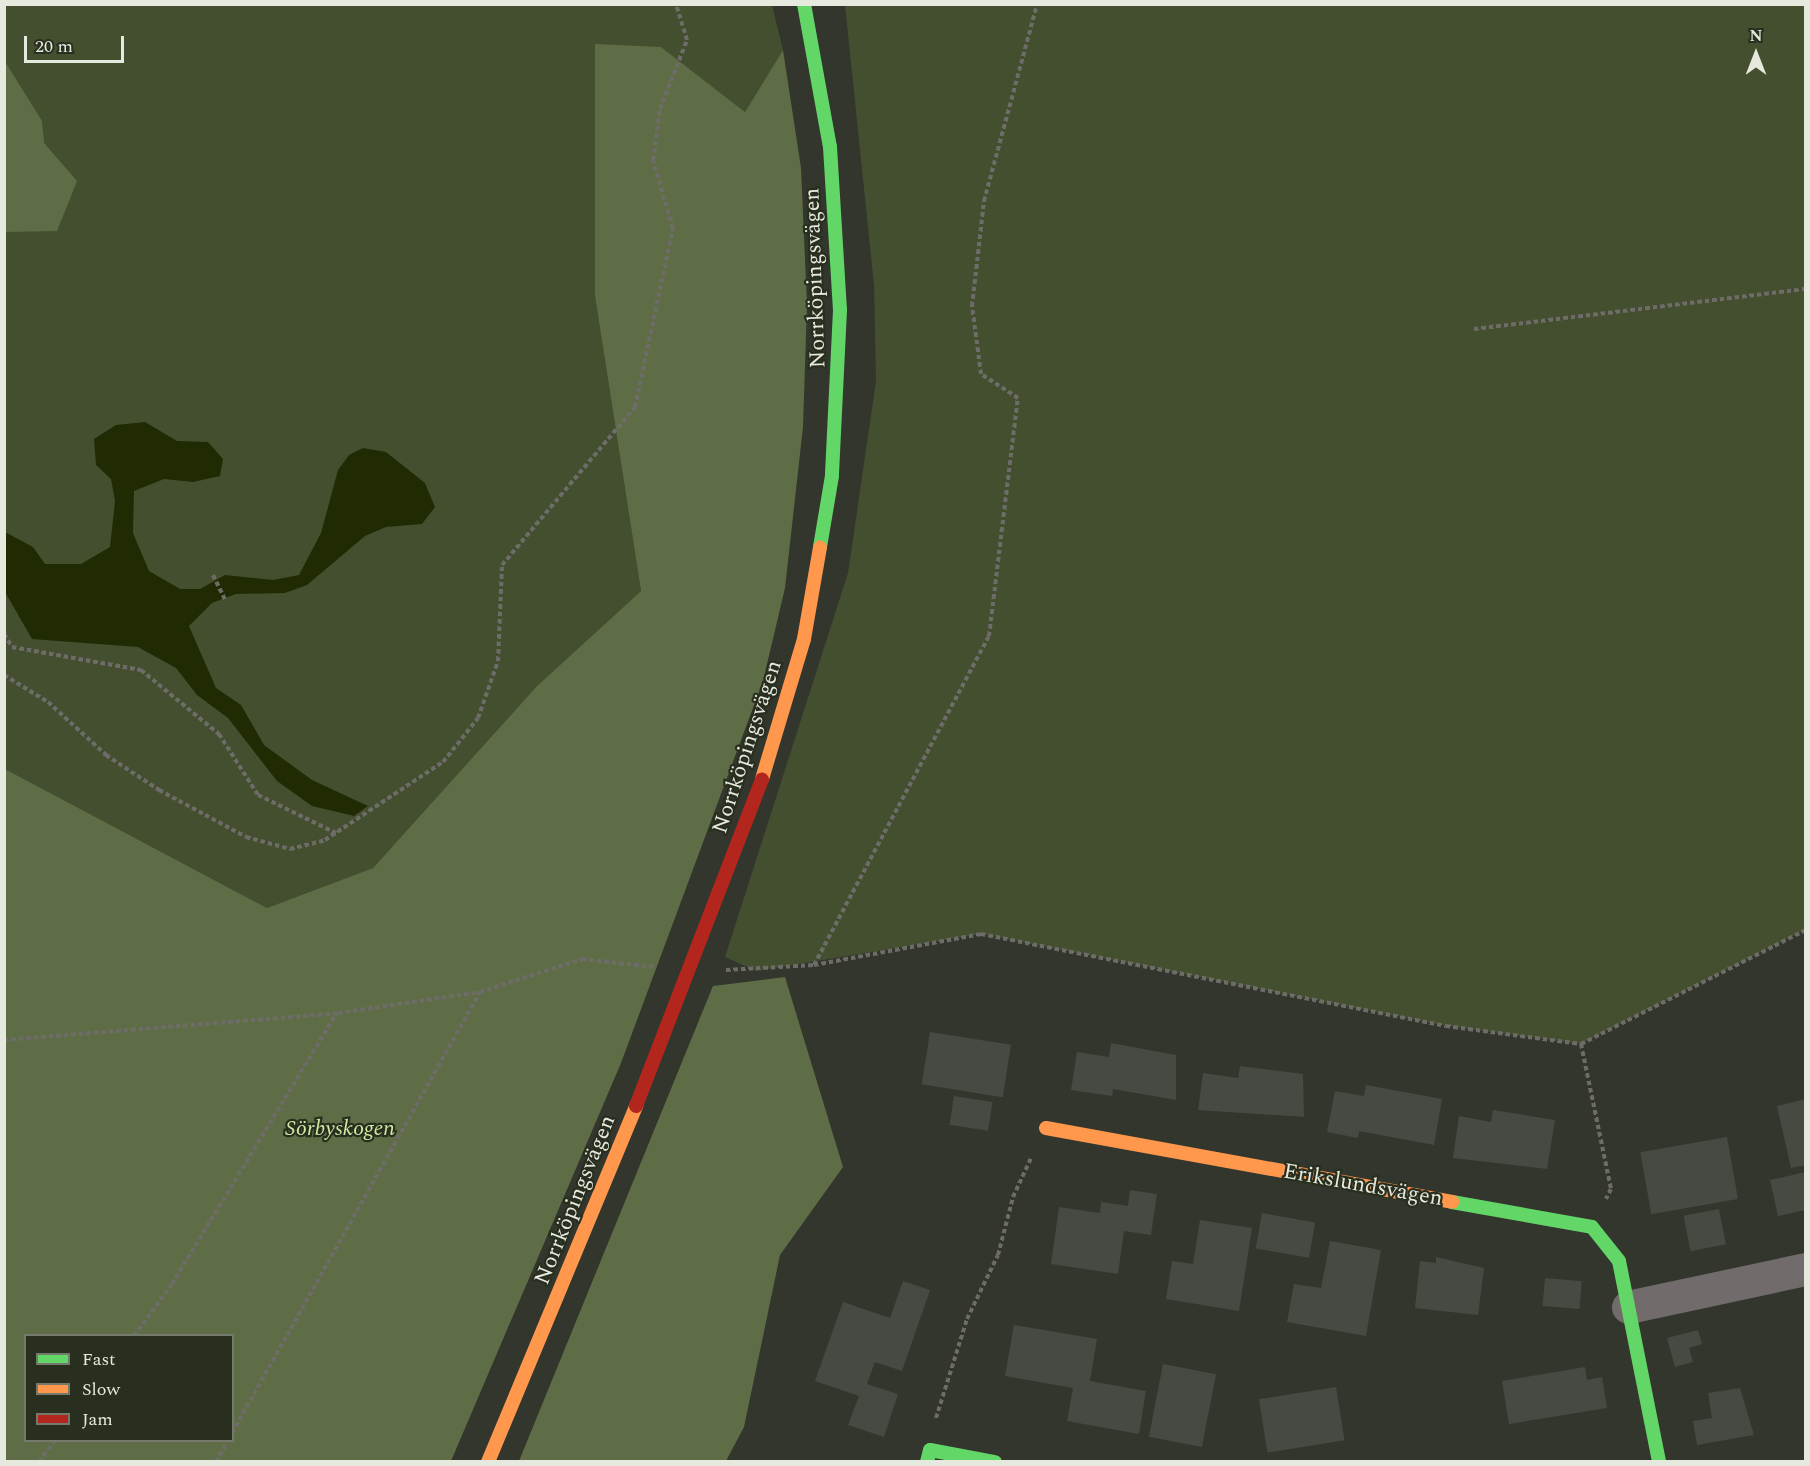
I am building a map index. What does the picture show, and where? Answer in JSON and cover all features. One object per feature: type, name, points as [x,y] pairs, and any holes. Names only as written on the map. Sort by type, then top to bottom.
[{"type":"main road","name":"Norrköpingsvägen","points":[[488,1461],[597,1208],[696,954],[773,751],[804,639],[832,476],[840,321],[837,225],[823,99],[804,4]]},
{"type":"main road","name":"Erikslundsvägen","points":[[1046,1128],[1592,1227]]},
{"type":"main road","points":[[1592,1227],[1619,1261],[1659,1461]]},
{"type":"main road","points":[[928,1456],[995,1461]]},
{"type":"street","points":[[1628,1307],[1806,1269]]},
{"type":"path","points":[[4,675],[76,723],[106,755],[246,837],[290,849],[336,833],[443,762],[478,718],[498,661],[502,565],[635,407],[673,228],[653,160],[660,109],[687,40],[676,4]]},
{"type":"path","points":[[814,965],[989,636],[1018,398],[981,374],[972,306],[984,201],[1037,4]]},
{"type":"path","points":[[1474,329],[1806,289]]},
{"type":"path","points":[[213,575],[226,602]]},
{"type":"path","points":[[4,634],[12,647],[141,670],[219,734],[258,795],[336,833]]},
{"type":"path","points":[[756,971],[814,965],[981,934],[1446,1026],[1581,1044],[1806,930]]},
{"type":"path","points":[[4,1040],[338,1013],[480,992],[582,959],[641,966]]},
{"type":"path","points":[[234,1428],[480,992]]},
{"type":"path","points":[[135,1334],[171,1284],[338,1013]]},
{"type":"path","points":[[1581,1044],[1611,1189],[1592,1227]]},
{"type":"path","points":[[928,1456],[967,1319],[998,1255],[1013,1197],[1046,1128]]},
{"type":"path","points":[[39,1461],[53,1442]]},
{"type":"path","points":[[216,1461],[227,1442]]},
{"type":"shaded area","points":[[4,5],[772,5],[783,50],[745,112],[661,47],[595,296],[641,591],[537,686],[373,868],[267,908],[5,769]]},
{"type":"shaded area","points":[[845,5],[1805,5],[1805,930],[1581,1044],[1446,1026],[981,934],[756,971],[725,957],[848,573],[876,381],[874,285]]},
{"type":"shaded area","points":[[145,422],[177,441],[208,442],[223,459],[220,476],[193,482],[164,479],[134,491],[133,533],[149,571],[180,589],[200,589],[225,575],[273,580],[299,575],[321,533],[338,470],[349,455],[363,448],[386,452],[425,483],[435,507],[422,524],[386,527],[365,536],[307,585],[285,593],[236,594],[212,603],[189,626],[216,688],[241,705],[264,745],[312,780],[368,806],[354,816],[312,806],[277,781],[228,718],[197,695],[176,668],[138,647],[32,639],[5,592],[5,532],[33,547],[45,564],[81,564],[110,547],[115,501],[111,479],[96,465],[94,439],[116,425]]},
{"type":"green space","name":"Sörbyskogen","points":[[595,44],[661,47],[745,112],[783,50],[801,168],[807,304],[803,427],[785,588],[763,681],[621,1063],[451,1461],[5,1461],[5,769],[267,908],[373,868],[537,686],[641,591],[595,296]]},
{"type":"green space","points":[[4,60],[42,121],[44,143],[77,181],[57,231],[5,232]]},
{"type":"green space","points":[[785,977],[843,1167],[780,1255],[744,1427],[726,1461],[519,1461],[713,986]]},
{"type":"building","points":[[930,1032],[1011,1045],[1003,1097],[922,1084]]},
{"type":"building","points":[[1111,1043],[1176,1055],[1176,1100],[1113,1089],[1112,1096],[1071,1090],[1077,1052],[1109,1057]]},
{"type":"building","points":[[1240,1066],[1303,1074],[1304,1117],[1198,1110],[1203,1073],[1238,1078]]},
{"type":"building","points":[[1366,1085],[1442,1099],[1434,1145],[1359,1131],[1358,1138],[1327,1132],[1335,1091],[1364,1096]]},
{"type":"building","points":[[954,1096],[993,1102],[988,1131],[949,1125]]},
{"type":"building","points":[[1806,1099],[1806,1165],[1791,1168],[1777,1106]]},
{"type":"building","points":[[1493,1110],[1555,1120],[1547,1169],[1453,1158],[1459,1116],[1491,1122]]},
{"type":"building","points":[[1727,1137],[1738,1199],[1651,1214],[1640,1152]]},
{"type":"building","points":[[1806,1172],[1806,1210],[1778,1216],[1770,1180]]},
{"type":"building","points":[[1130,1190],[1157,1194],[1151,1235],[1124,1231],[1118,1274],[1051,1264],[1059,1207],[1100,1213],[1101,1202],[1128,1206]]},
{"type":"building","points":[[1719,1209],[1726,1244],[1691,1251],[1684,1216]]},
{"type":"building","points":[[1262,1213],[1315,1222],[1309,1258],[1256,1248]]},
{"type":"building","points":[[1200,1220],[1252,1228],[1239,1311],[1166,1299],[1172,1261],[1193,1264]]},
{"type":"building","points":[[1330,1241],[1381,1250],[1366,1336],[1287,1322],[1294,1284],[1321,1288]]},
{"type":"building","points":[[1436,1257],[1484,1268],[1478,1315],[1415,1308],[1420,1261],[1436,1263]]},
{"type":"building","points":[[1545,1278],[1582,1281],[1579,1309],[1543,1306]]},
{"type":"building","points":[[903,1281],[930,1290],[902,1371],[875,1362],[867,1384],[898,1394],[884,1437],[848,1425],[859,1396],[815,1381],[843,1302],[890,1318]]},
{"type":"building","points":[[1014,1325],[1097,1339],[1090,1381],[1146,1391],[1139,1434],[1067,1421],[1073,1388],[1005,1376]]},
{"type":"building","points":[[1698,1330],[1702,1344],[1689,1348],[1693,1362],[1675,1367],[1667,1338]]},
{"type":"building","points":[[1163,1364],[1216,1374],[1202,1447],[1149,1437]]},
{"type":"building","points":[[1585,1367],[1587,1380],[1602,1377],[1607,1408],[1509,1424],[1502,1381]]},
{"type":"building","points":[[1336,1387],[1344,1440],[1267,1453],[1259,1399]]},
{"type":"building","points":[[1740,1388],[1754,1435],[1697,1445],[1693,1421],[1712,1418],[1708,1393]]},
{"type":"traffic: fast","points":[[804,4],[830,147],[840,310],[832,476],[820,547]]},
{"type":"traffic: fast","points":[[1452,1202],[1592,1227],[1619,1261],[1659,1462]]},
{"type":"traffic: fast","points":[[927,1462],[930,1450],[995,1462]]},
{"type":"traffic: slow","points":[[762,779],[804,639],[820,547]]},
{"type":"traffic: slow","points":[[488,1462],[636,1106]]},
{"type":"traffic: slow","points":[[1046,1128],[1452,1202]]},
{"type":"traffic: jam","points":[[636,1106],[762,779]]}]
